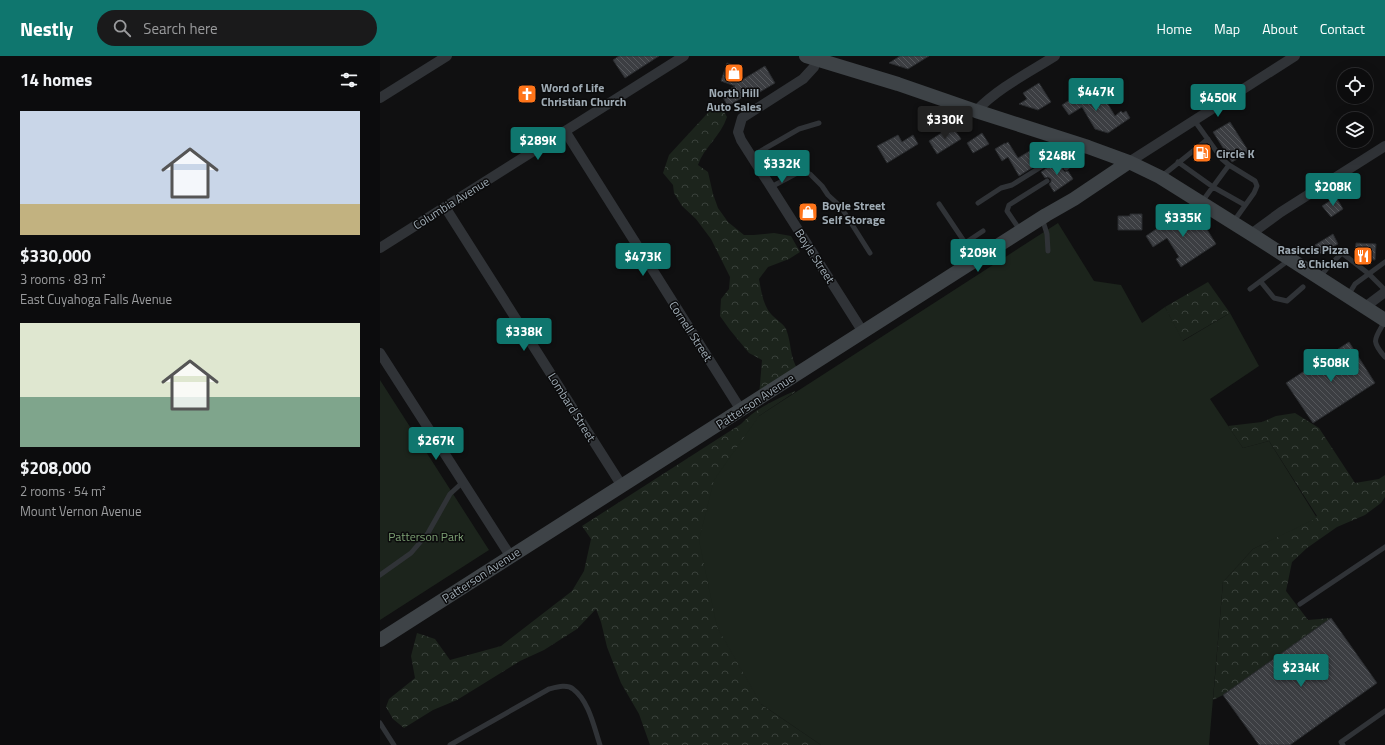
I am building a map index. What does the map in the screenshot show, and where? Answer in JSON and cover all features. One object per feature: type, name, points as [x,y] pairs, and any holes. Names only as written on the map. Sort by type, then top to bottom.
[{"type":"street","points":[[380,98],[447,56]]},
{"type":"street","name":"Columbia Avenue","points":[[380,248],[684,56]]},
{"type":"street","points":[[976,111],[998,92],[1055,56]]},
{"type":"street","points":[[1129,162],[1295,56]]},
{"type":"street","points":[[814,57],[1129,162],[1160,177],[1385,320]]},
{"type":"street","name":"Boyle Street","points":[[814,57],[814,67],[803,79],[742,118],[738,132],[863,332]]},
{"type":"street","name":"Cornell Street","points":[[565,131],[741,410]]},
{"type":"street","points":[[1251,234],[1281,212],[1385,146]]},
{"type":"street","name":"Patterson Avenue","points":[[380,640],[1042,217],[1074,199],[1129,162]]},
{"type":"street","name":"Lombard Street","points":[[445,207],[622,486]]},
{"type":"street","points":[[1365,307],[1385,291]]},
{"type":"street","points":[[380,353],[511,557]]},
{"type":"lane","points":[[1194,120],[1222,159],[1255,181],[1257,186],[1233,223]]},
{"type":"lane","points":[[752,156],[799,129],[819,123]]},
{"type":"lane","points":[[1160,177],[1208,139]]},
{"type":"lane","points":[[1066,168],[1072,163],[1072,142]]},
{"type":"lane","points":[[978,202],[1001,188],[1012,185],[1049,162],[1072,142]]},
{"type":"lane","points":[[1178,162],[1213,187],[1245,205]]},
{"type":"lane","points":[[1201,203],[1229,165]]},
{"type":"lane","points":[[771,187],[801,172],[810,174],[822,186],[828,195],[841,207],[870,253]]},
{"type":"lane","points":[[1020,231],[1007,211],[1009,205],[1047,181]]},
{"type":"lane","points":[[939,204],[976,259]]},
{"type":"lane","points":[[1042,217],[1047,234],[1048,251]]},
{"type":"lane","points":[[965,243],[983,232]]},
{"type":"lane","points":[[1319,278],[1328,266],[1342,253],[1369,274],[1385,291]]},
{"type":"lane","points":[[1250,289],[1290,260]]},
{"type":"lane","points":[[1348,296],[1356,284],[1385,262]]},
{"type":"lane","points":[[1261,282],[1274,298],[1287,301],[1304,287]]},
{"type":"lane","points":[[1385,320],[1375,338],[1376,346],[1385,357]]},
{"type":"lane","points":[[380,575],[411,552],[428,533],[450,494],[463,482]]},
{"type":"lane","points":[[1300,604],[1385,548]]},
{"type":"lane","points":[[450,745],[549,689],[561,686],[573,688],[583,700],[600,745]]},
{"type":"lane","points":[[1343,745],[1341,742],[1385,711]]},
{"type":"lane","points":[[380,723],[394,745]]},
{"type":"green space","points":[[716,104],[721,106],[727,117],[721,130],[704,153],[698,165],[708,172],[718,208],[728,222],[744,235],[774,233],[791,236],[800,252],[789,259],[768,267],[759,279],[768,310],[786,329],[793,359],[798,370],[759,396],[762,360],[749,353],[720,316],[721,299],[729,289],[730,277],[711,239],[696,219],[682,206],[674,193],[673,185],[663,173],[669,155]]},
{"type":"green space","points":[[1058,223],[1094,281],[1121,285],[1142,323],[1165,307],[1183,341],[1230,313],[1259,366],[1210,399],[1243,448],[1269,441],[1317,518],[1253,549],[1223,582],[1209,745],[821,745],[761,704],[717,627],[699,540],[714,480],[759,416]]},
{"type":"green space","points":[[1208,282],[1230,313],[1182,341],[1165,307]]},
{"type":"green space","name":"Patterson Park","points":[[380,380],[489,550],[380,620]]},
{"type":"green space","points":[[795,391],[759,416],[761,704],[821,745],[650,745],[639,714],[621,683],[607,647],[596,609],[577,629],[544,650],[520,661],[457,700],[433,710],[404,728],[393,719],[386,707],[389,699],[415,678],[411,656],[417,633],[435,639],[450,660],[501,646],[572,591],[584,571],[591,539],[582,526],[741,424],[759,409]]},
{"type":"green space","points":[[1295,413],[1319,428],[1355,483],[1379,479],[1385,475],[1385,497],[1381,503],[1365,515],[1337,527],[1307,548],[1292,562],[1286,591],[1308,620],[1331,618],[1223,695],[1213,700],[1223,582],[1253,549],[1317,516],[1269,441],[1243,448],[1228,426],[1262,422],[1276,416]]},
{"type":"building","points":[[619,56],[659,56],[625,78],[613,60]]},
{"type":"building","points":[[900,56],[929,56],[908,69],[889,63]]},
{"type":"building","points":[[727,63],[741,67],[737,83],[765,66],[775,83],[750,98],[748,94],[728,106],[721,94],[735,86],[721,81]]},
{"type":"building","points":[[1039,83],[1051,102],[1038,110],[1019,104],[1027,99],[1023,93]]},
{"type":"building","points":[[1088,88],[1099,105],[1106,101],[1115,116],[1121,111],[1123,113],[1126,111],[1130,118],[1108,133],[1095,129],[1082,107],[1069,115],[1062,105]]},
{"type":"building","points":[[1230,122],[1249,152],[1232,162],[1213,132]]},
{"type":"building","points":[[952,126],[961,139],[937,154],[929,141]]},
{"type":"building","points":[[982,133],[989,144],[973,153],[967,143]]},
{"type":"building","points":[[898,135],[902,142],[913,135],[918,144],[887,163],[877,146]]},
{"type":"building","points":[[1008,142],[1018,158],[1033,149],[1041,162],[1019,176],[1008,157],[1002,161],[995,149]]},
{"type":"building","points":[[1060,159],[1064,165],[1062,167],[1063,170],[1065,172],[1068,171],[1073,179],[1054,192],[1049,184],[1051,179],[1048,177],[1045,178],[1041,172]]},
{"type":"building","points":[[1336,197],[1343,209],[1331,217],[1322,206]]},
{"type":"building","points":[[1180,213],[1199,226],[1201,225],[1206,228],[1216,244],[1181,267],[1176,259],[1179,257],[1167,238],[1153,247],[1146,236]]},
{"type":"building","points":[[1130,214],[1142,214],[1142,230],[1118,230],[1118,216],[1130,216]]},
{"type":"building","points":[[1333,234],[1338,244],[1320,254],[1315,245]]},
{"type":"building","points":[[1356,243],[1376,244],[1375,260],[1355,258]]},
{"type":"building","points":[[1349,342],[1375,383],[1313,423],[1286,383]]},
{"type":"building","points":[[1331,618],[1377,683],[1290,745],[1259,745],[1223,695]]},
{"type":"place","name":"North Hill Auto Sales","points":[[734,73]]},
{"type":"place","name":"Word of Life Christian Church","points":[[527,94]]},
{"type":"place","name":"Circle K","points":[[1202,153]]},
{"type":"place","name":"Boyle Street Self Storage","points":[[808,212]]},
{"type":"place","name":"Rasiccis Pizza & Chicken","points":[[1363,256]]}]
